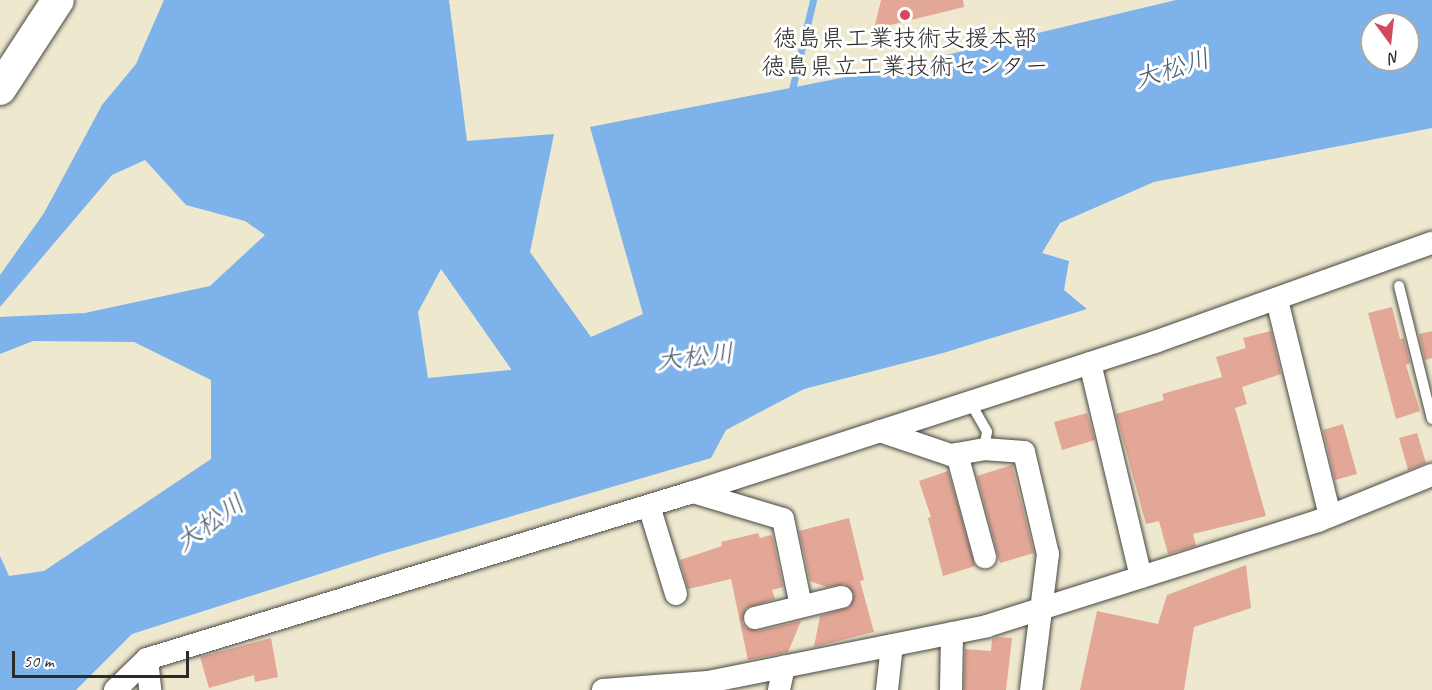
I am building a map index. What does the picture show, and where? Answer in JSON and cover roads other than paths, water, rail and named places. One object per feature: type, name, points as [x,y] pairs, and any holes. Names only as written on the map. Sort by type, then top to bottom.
[{"type":"main road","points":[[0,89],[58,0]]},
{"type":"street","points":[[115,690],[147,659],[649,507],[1277,300],[1432,243]]},
{"type":"street","points":[[1277,300],[1330,516]]},
{"type":"street","points":[[1090,363],[1141,577]]},
{"type":"street","points":[[880,431],[957,454],[984,449],[1024,452],[1048,554],[1031,690]]},
{"type":"street","points":[[957,454],[986,557]]},
{"type":"street","points":[[603,690],[708,682],[952,633],[1043,608],[1330,516],[1432,475]]},
{"type":"street","points":[[693,492],[783,519],[801,606]]},
{"type":"street","points":[[649,507],[676,594]]},
{"type":"street","points":[[755,618],[841,597]]},
{"type":"street","points":[[951,690],[952,633]]},
{"type":"street","points":[[887,690],[892,645]]},
{"type":"street","points":[[147,659],[150,690]]},
{"type":"street","points":[[779,690],[784,667]]},
{"type":"lane","points":[[1399,286],[1432,419]]},
{"type":"lane","points":[[970,402],[987,432],[984,449]]},
{"type":"water","name":"大松川","points":[[164,0],[449,0],[467,141],[554,134],[530,252],[591,337],[643,314],[590,127],[892,68],[1176,0],[1432,0],[1432,128],[1154,182],[1060,223],[1042,253],[1069,261],[1064,290],[1087,309],[943,353],[804,389],[726,430],[711,458],[382,554],[132,634],[76,690],[0,690],[0,556],[9,576],[44,571],[211,459],[211,380],[134,342],[33,341],[0,354],[0,317],[85,313],[210,286],[265,235],[245,221],[186,205],[145,160],[112,175],[0,307],[0,275],[44,213],[102,105],[136,64]],"holes":[[[441,269],[511,369],[428,378],[418,312]]]},
{"type":"waterway","points":[[791,94],[813,0]]},
{"type":"place","name":"徳島県工業技術支援本部 徳島県立工業技術センター","points":[[905,15]]}]
